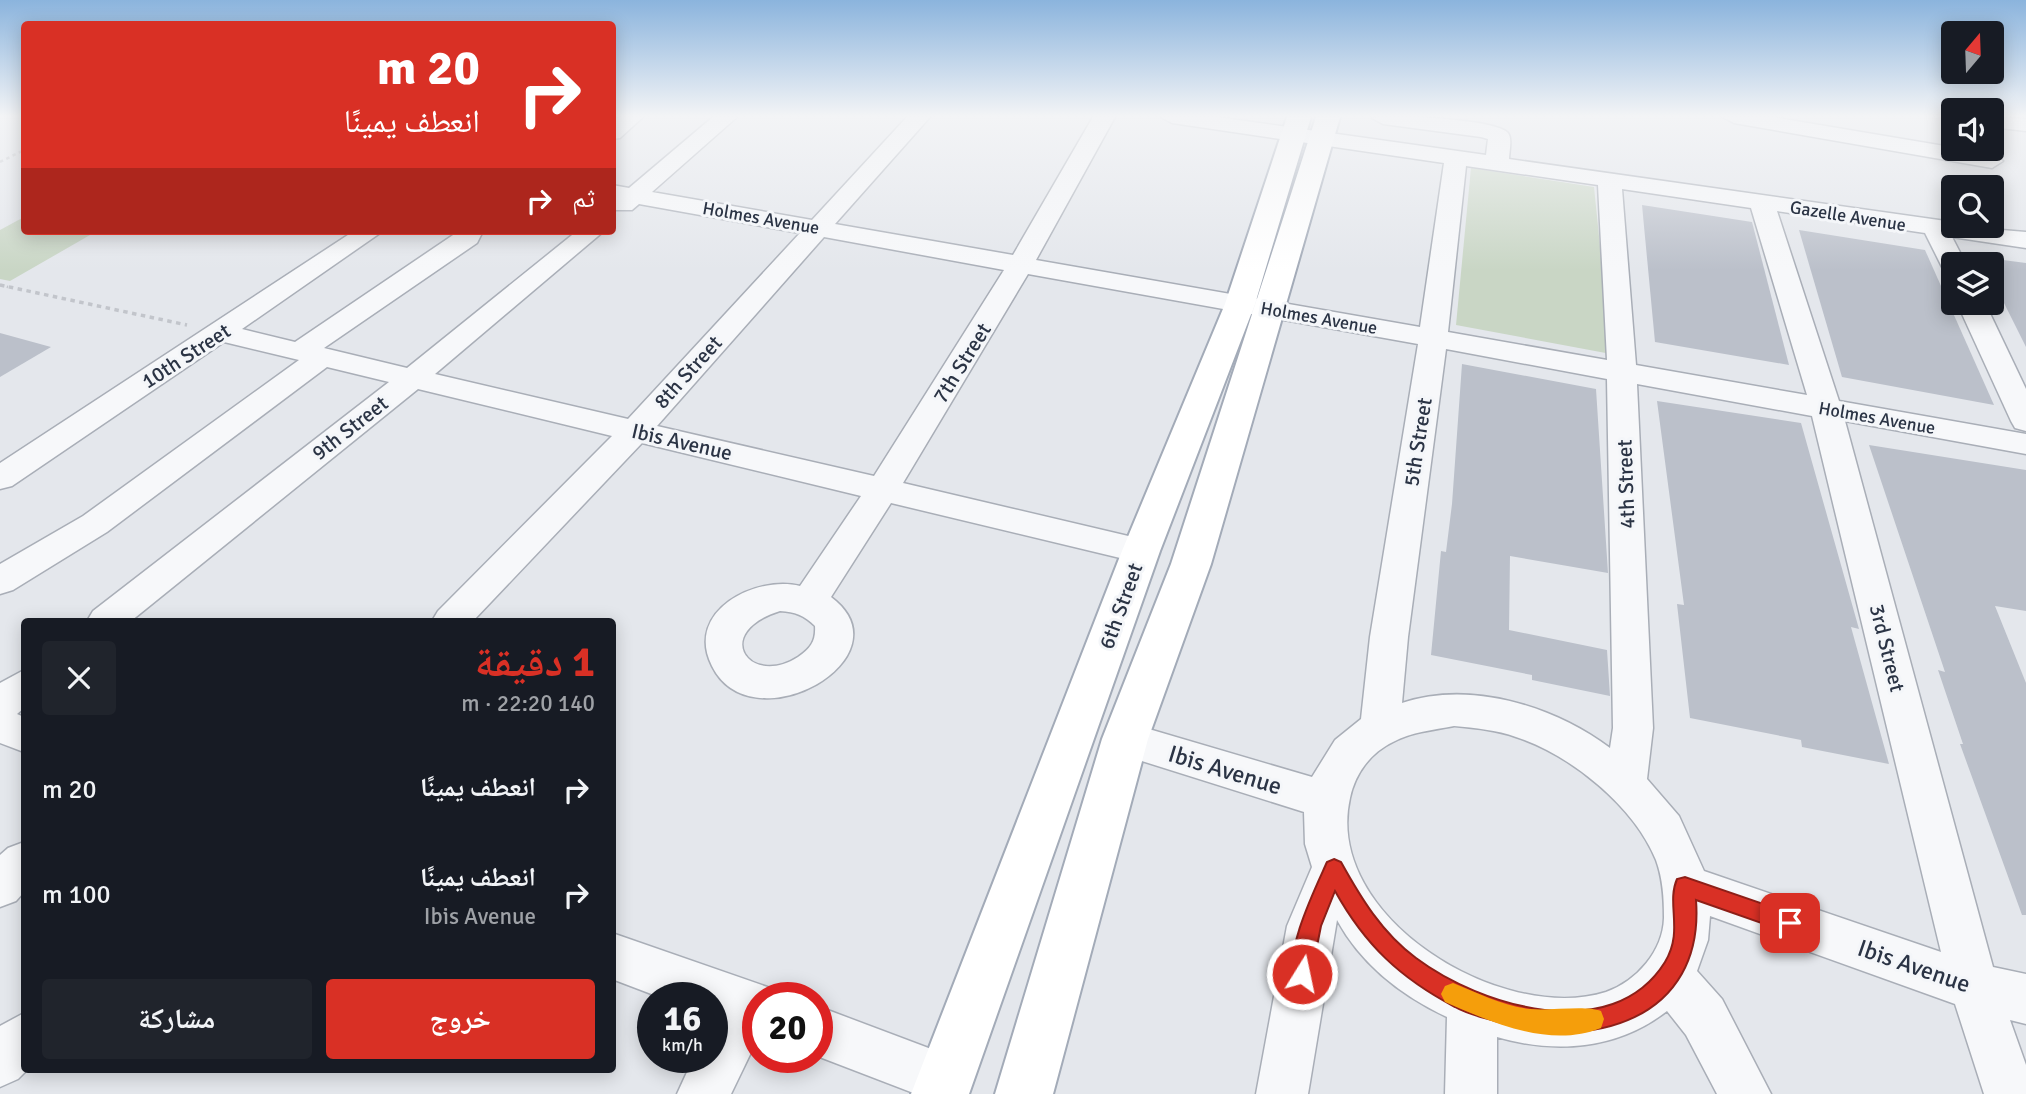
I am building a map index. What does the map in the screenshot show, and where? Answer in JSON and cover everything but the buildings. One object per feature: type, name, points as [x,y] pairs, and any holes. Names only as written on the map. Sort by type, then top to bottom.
[{"type":"main road","name":"6th Street","points":[[1024,1094],[1125,739],[1191,564],[1254,306],[1298,168]]},
{"type":"main road","name":"6th Street","points":[[942,1086],[1141,551],[1254,306]]},
{"type":"street","points":[[624,193],[657,168]]},
{"type":"street","name":"8th Street","points":[[454,618],[635,431],[873,168]]},
{"type":"street","name":"7th Street","points":[[809,601],[884,489],[1023,265],[1076,168]]},
{"type":"street","name":"5th Street","points":[[1380,727],[1388,637],[1433,338],[1455,168]]},
{"type":"street","name":"Gazelle Avenue","points":[[1521,168],[1610,183],[2026,240]]},
{"type":"street","name":"4th Street","points":[[1610,183],[1622,372],[1633,728],[1625,785]]},
{"type":"street","name":"Holmes Avenue","points":[[624,193],[2026,444]]},
{"type":"street","name":"3rd Street","points":[[1762,203],[1826,409],[1974,987],[2010,1094]]},
{"type":"street","points":[[1936,229],[1947,252]]},
{"type":"street","name":"10th Street","points":[[0,478],[365,235]]},
{"type":"street","points":[[0,582],[95,524],[311,354],[469,235]]},
{"type":"street","name":"9th Street","points":[[110,618],[414,378],[587,235]]},
{"type":"street","points":[[1977,315],[2026,421]]},
{"type":"street","name":"Ibis Avenue","points":[[222,332],[1141,551]]},
{"type":"street","points":[[0,705],[21,688]]},
{"type":"street","points":[[1282,1094],[1311,926],[1334,869],[1343,887],[1362,920],[1399,958],[1434,984],[1472,1003],[1527,1020],[1581,1022],[1615,1014],[1638,1004],[1668,975],[1682,949],[1687,926],[1685,886],[1674,852],[1661,828],[1625,785],[1596,761],[1556,736],[1505,717],[1454,710],[1430,711],[1380,727],[1354,746],[1341,762],[1326,800],[1328,846],[1343,887]]},
{"type":"street","points":[[0,725],[21,734]]},
{"type":"street","name":"Ibis Avenue","points":[[1125,739],[1326,800]]},
{"type":"street","points":[[0,886],[21,865]]},
{"type":"street","name":"Ibis Avenue","points":[[1685,886],[1974,987],[2026,999]]},
{"type":"street","points":[[616,957],[742,1002]]},
{"type":"street","points":[[1668,975],[1703,1017],[1745,1094]]},
{"type":"street","points":[[1471,1094],[1472,1003]]},
{"type":"street","points":[[703,1094],[742,1025]]},
{"type":"street","points":[[833,1038],[942,1086]]},
{"type":"street","points":[[0,1061],[21,1041]]},
{"type":"path","points":[[0,285],[222,332]]},
{"type":"green space","points":[[1471,168],[1594,187],[1611,354],[1456,325]]},
{"type":"green space","points":[[21,219],[21,235],[90,235],[10,281],[0,279],[0,230]]},
{"type":"slow traffic","points":[[1453,994],[1495,1012],[1527,1020],[1558,1023],[1593,1019]]},
{"type":"route","points":[[1302,974],[1311,926],[1334,869],[1362,920],[1407,965],[1464,1000],[1527,1020],[1581,1022],[1615,1014],[1638,1004],[1658,989],[1672,970],[1682,949],[1687,926],[1688,901],[1685,886],[1790,923]]}]
